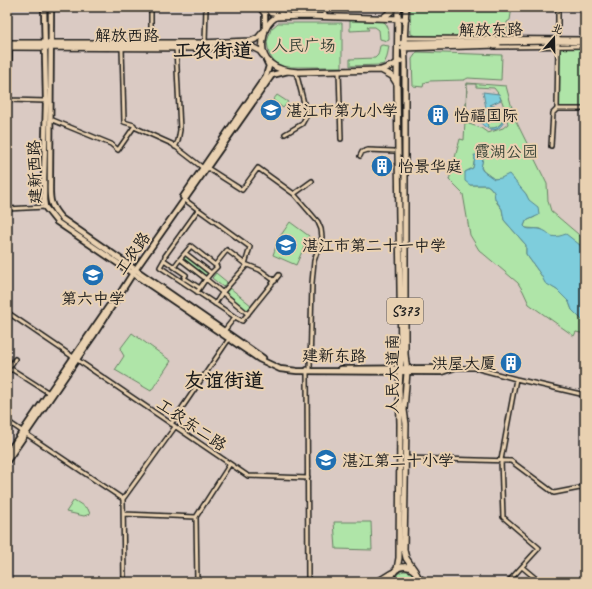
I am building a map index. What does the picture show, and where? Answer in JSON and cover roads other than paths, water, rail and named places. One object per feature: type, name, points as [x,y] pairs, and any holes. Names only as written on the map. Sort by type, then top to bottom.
[{"type":"main road","points":[[382,18],[397,7]]},
{"type":"main road","name":"人民大道南","points":[[397,7],[401,356],[399,371],[404,550],[406,558],[415,571]]},
{"type":"main road","name":"人民大道南","points":[[395,571],[399,558],[404,410],[407,370],[405,354],[404,45],[406,7]]},
{"type":"main road","name":"解放西路","points":[[8,48],[48,45],[151,45],[251,41],[258,38],[272,20],[281,16],[305,16]]},
{"type":"main road","points":[[305,16],[406,19]]},
{"type":"main road","points":[[265,30],[262,43],[265,58]]},
{"type":"main road","name":"解放东路","points":[[397,46],[558,41],[585,43]]},
{"type":"main road","name":"解放西路","points":[[7,43],[122,48],[151,45],[176,48],[252,47],[260,51],[273,66],[280,70],[292,72]]},
{"type":"main road","points":[[292,72],[381,70],[398,63],[405,56]]},
{"type":"main road","points":[[381,70],[392,76],[397,84]]},
{"type":"main road","points":[[366,582],[379,581],[404,566],[412,568],[415,571]]},
{"type":"main road","name":"S373","points":[[391,582],[395,571]]},
{"type":"main road","name":"S373","points":[[415,571],[419,580]]},
{"type":"street","points":[[44,7],[48,45]]},
{"type":"street","points":[[48,45],[50,7]]},
{"type":"street","points":[[151,7],[151,45]]},
{"type":"street","points":[[205,43],[206,7]]},
{"type":"street","points":[[260,7],[264,14],[265,30]]},
{"type":"street","points":[[266,7],[272,13],[305,16]]},
{"type":"street","points":[[325,7],[325,16]]},
{"type":"street","points":[[552,146],[553,113],[556,109],[558,7]]},
{"type":"street","points":[[404,45],[585,43]]},
{"type":"street","name":"建新西路","points":[[48,45],[44,178],[45,207],[57,222],[134,272]]},
{"type":"street","name":"建新西路","points":[[48,45],[50,201],[53,208],[61,218],[134,272]]},
{"type":"street","points":[[8,48],[9,100],[46,101]]},
{"type":"street","points":[[122,48],[124,122],[134,125],[134,127],[175,146],[242,190],[258,168],[294,194],[318,222],[321,229],[322,237],[314,261],[308,370],[308,582]]},
{"type":"street","points":[[175,146],[178,141],[180,130],[176,48]]},
{"type":"street","name":"工农路","points":[[7,454],[24,433],[75,359],[268,73],[269,66],[265,58]]},
{"type":"street","points":[[339,71],[341,139]]},
{"type":"street","points":[[285,134],[302,124],[307,115],[292,72]]},
{"type":"street","name":"工农路","points":[[134,272],[205,167],[272,75],[292,72]]},
{"type":"street","points":[[556,109],[585,109]]},
{"type":"street","points":[[50,119],[111,144],[118,150],[134,127]]},
{"type":"street","points":[[360,156],[362,152],[368,150],[394,151]]},
{"type":"street","points":[[294,194],[312,181]]},
{"type":"street","points":[[184,200],[250,247],[246,264],[222,293],[215,304]]},
{"type":"street","points":[[7,209],[45,207]]},
{"type":"street","points":[[198,210],[165,256],[160,267],[242,321],[279,275]]},
{"type":"street","points":[[174,267],[191,246],[215,265]]},
{"type":"street","points":[[197,292],[217,267],[215,265],[227,250],[246,264],[260,270],[275,281]]},
{"type":"street","points":[[185,253],[212,274]]},
{"type":"street","points":[[180,259],[248,314]]},
{"type":"street","points":[[164,260],[186,275],[182,281]]},
{"type":"street","name":"建新东路","points":[[134,272],[229,339],[272,366],[280,369],[407,370],[441,372],[453,368]]},
{"type":"street","name":"建新东路","points":[[134,272],[273,364],[282,367],[308,370]]},
{"type":"street","points":[[184,278],[200,288]]},
{"type":"street","name":"工农东二路","points":[[7,312],[248,476],[308,478]]},
{"type":"street","points":[[224,331],[235,316]]},
{"type":"street","points":[[171,424],[229,339]]},
{"type":"street","points":[[15,359],[8,370],[13,370],[49,393]]},
{"type":"street","name":"工农路","points":[[7,461],[49,393],[75,359]]},
{"type":"street","points":[[453,368],[475,368],[585,396]]},
{"type":"street","points":[[508,582],[539,548],[503,517],[500,460],[516,379]]},
{"type":"street","points":[[7,421],[124,499]]},
{"type":"street","points":[[124,582],[124,499],[175,427]]},
{"type":"street","points":[[402,458],[512,461],[554,493],[585,487]]},
{"type":"street","points":[[197,582],[196,517],[230,464]]},
{"type":"street","points":[[124,514],[196,517]]},
{"type":"street","points":[[522,567],[540,582]]},
{"type":"street","points":[[419,580],[429,582]]},
{"type":"water","points":[[483,92],[499,94],[501,100],[490,105],[496,106],[503,111],[504,119],[502,111],[497,107],[497,114],[491,118],[488,116],[486,119],[487,128],[477,118],[475,114],[477,111],[486,108]]},
{"type":"water","points":[[504,119],[503,123],[497,129],[488,129],[494,128],[501,124]]},
{"type":"water","points":[[474,155],[479,155],[483,158],[481,168],[494,179],[501,178],[509,174],[526,194],[529,200],[538,207],[539,215],[526,221],[524,226],[526,228],[543,230],[556,237],[566,234],[580,245],[585,253],[585,323],[572,310],[569,302],[557,290],[545,283],[526,254],[526,245],[504,220],[502,209],[495,199],[494,192],[490,187],[487,185],[470,185],[465,181],[465,172],[473,168],[475,158]]},
{"type":"place","name":"湛江市第九小学","points":[[271,110]]},
{"type":"place","name":"怡福国际","points":[[438,115]]},
{"type":"place","name":"怡景华庭","points":[[382,166]]},
{"type":"place","name":"湛江市第二十一中学","points":[[286,245]]},
{"type":"place","name":"第六中学","points":[[93,275]]},
{"type":"place","name":"洪屋大厦","points":[[511,363]]},
{"type":"place","name":"湛江第二十小学","points":[[326,460]]},
{"type":"district","name":"工农街道","points":[[213,50]]},
{"type":"district","name":"友谊街道","points":[[224,380]]},
{"type":"park label","name":"人民广场","points":[[304,45]]},
{"type":"park label","name":"霞湖公园","points":[[506,151]]}]
